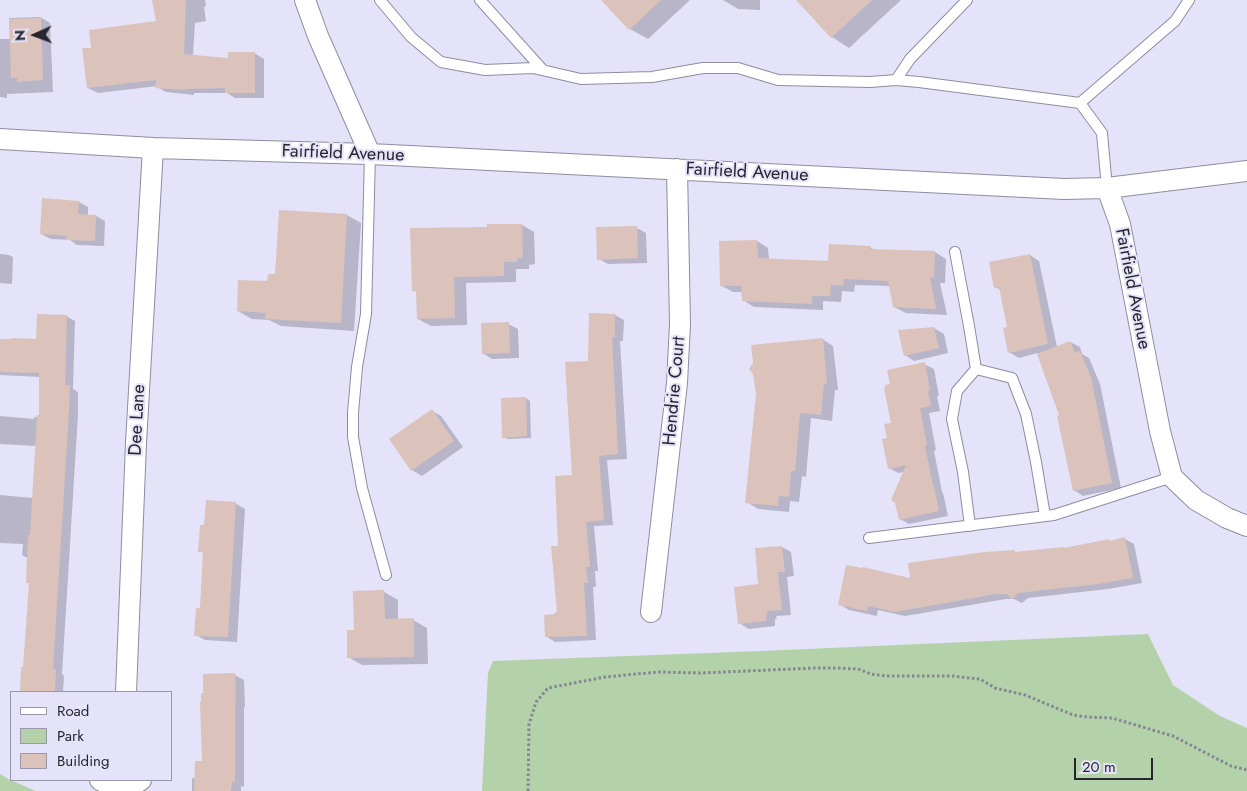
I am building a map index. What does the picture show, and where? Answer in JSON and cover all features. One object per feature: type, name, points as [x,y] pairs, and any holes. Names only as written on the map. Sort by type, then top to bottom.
[{"type":"street","points":[[305,0],[318,36],[370,154]]},
{"type":"street","name":"Fairfield Avenue","points":[[0,139],[153,148],[370,154],[1064,188],[1107,188],[1120,224],[1160,431],[1172,478]]},
{"type":"street","name":"Dee Lane","points":[[126,691],[136,443],[153,148]]},
{"type":"street","name":"Hendrie Court","points":[[651,612],[677,383],[680,334],[677,169]]},
{"type":"street","points":[[1107,188],[1247,171]]},
{"type":"street","points":[[1172,478],[1196,500],[1227,518],[1247,526]]},
{"type":"street","points":[[102,781],[116,789],[132,786],[140,781]]},
{"type":"lane","points":[[380,0],[411,37],[441,62],[485,70],[533,68],[581,79],[652,77],[703,68],[738,68],[778,80],[870,82],[896,80],[1080,103],[1102,133],[1107,188]]},
{"type":"lane","points":[[480,0],[542,69]]},
{"type":"lane","points":[[896,80],[910,59],[967,0]]},
{"type":"lane","points":[[1080,103],[1175,20],[1189,0]]},
{"type":"lane","points":[[370,154],[366,314],[352,413],[353,437],[362,488],[386,575]]},
{"type":"lane","points":[[955,252],[976,369]]},
{"type":"lane","points":[[976,369],[1012,378],[1026,414],[1045,516]]},
{"type":"lane","points":[[970,526],[963,472],[952,419],[957,391],[976,369]]},
{"type":"lane","points":[[870,538],[1054,515],[1172,478]]},
{"type":"path","points":[[528,791],[529,724],[536,702],[548,688],[605,677],[658,672],[702,673],[838,668],[858,669],[871,674],[886,676],[951,676],[980,679],[995,688],[1025,695],[1073,715],[1112,718],[1173,736],[1230,766],[1247,770]]},
{"type":"green space","points":[[1148,634],[1173,685],[1220,716],[1247,728],[1247,791],[482,791],[488,673],[493,661]]},
{"type":"green space","points":[[0,774],[10,781],[36,791],[0,791]]},
{"type":"building","points":[[152,0],[186,0],[184,54],[228,58],[228,52],[255,52],[255,93],[225,93],[225,88],[185,90],[155,88],[156,80],[87,88],[82,48],[91,48],[89,30],[156,21]]},
{"type":"building","points":[[601,0],[661,0],[629,30]]},
{"type":"building","points":[[796,0],[872,0],[831,38]]},
{"type":"building","points":[[41,18],[43,80],[17,82],[17,78],[11,78],[9,19]]},
{"type":"building","points":[[42,198],[79,201],[78,214],[96,215],[95,241],[66,240],[67,236],[40,234]]},
{"type":"building","points":[[279,210],[347,214],[341,323],[265,319],[266,313],[237,311],[238,280],[267,281],[268,274],[275,274]]},
{"type":"building","points":[[487,224],[522,224],[523,258],[517,258],[517,262],[504,262],[504,276],[454,277],[455,318],[417,319],[416,291],[412,291],[410,228],[487,227]]},
{"type":"building","points":[[637,226],[638,258],[597,260],[596,227]]},
{"type":"building","points":[[757,240],[758,258],[828,261],[829,244],[871,246],[870,249],[935,251],[934,277],[930,277],[936,309],[893,307],[888,281],[844,279],[843,286],[831,285],[830,296],[812,296],[812,304],[742,301],[741,286],[720,286],[719,241]]},
{"type":"building","points":[[1030,254],[1048,344],[1008,353],[1003,328],[1007,327],[999,287],[994,288],[989,262]]},
{"type":"building","points":[[589,313],[615,314],[615,337],[612,337],[618,454],[599,456],[604,520],[586,522],[590,567],[586,567],[588,583],[584,583],[587,636],[545,637],[544,615],[557,612],[551,546],[558,546],[555,476],[572,475],[565,362],[588,361]]},
{"type":"building","points":[[37,314],[67,315],[65,385],[70,385],[53,669],[56,669],[55,691],[20,691],[29,583],[26,583],[28,535],[30,535],[37,415],[39,415],[39,373],[0,372],[0,339],[36,339]]},
{"type":"building","points":[[509,322],[510,353],[482,354],[481,323]]},
{"type":"building","points":[[934,327],[939,348],[904,356],[898,330]]},
{"type":"building","points":[[823,338],[827,384],[824,384],[821,415],[800,413],[795,471],[791,471],[789,497],[779,496],[778,506],[745,503],[756,394],[753,374],[749,369],[753,363],[751,345]]},
{"type":"building","points":[[1070,341],[1075,353],[1080,351],[1091,377],[1112,483],[1073,491],[1057,416],[1059,415],[1037,354]]},
{"type":"building","points":[[925,362],[931,406],[920,408],[927,445],[925,446],[939,511],[899,520],[895,503],[891,500],[906,465],[888,469],[882,439],[887,438],[884,424],[891,423],[884,388],[885,385],[890,384],[887,370]]},
{"type":"building","points":[[526,397],[527,436],[502,438],[501,398]]},
{"type":"building","points":[[432,409],[454,441],[411,471],[389,439]]},
{"type":"building","points":[[206,500],[236,502],[228,637],[194,636],[196,608],[200,608],[203,552],[198,552],[200,525],[204,525]]},
{"type":"building","points":[[1125,537],[1133,578],[1018,593],[1012,599],[1007,594],[996,594],[895,612],[868,606],[867,611],[838,605],[846,565],[910,578],[908,563],[984,552],[1015,550],[1015,552],[1064,548]]},
{"type":"building","points":[[782,546],[785,572],[778,572],[782,610],[767,611],[766,621],[738,624],[734,587],[758,584],[755,548]]},
{"type":"building","points":[[384,590],[385,619],[414,618],[414,657],[347,658],[347,630],[354,630],[353,591]]},
{"type":"building","points":[[235,673],[235,782],[232,782],[231,791],[194,791],[195,761],[202,761],[200,702],[201,693],[203,693],[203,674]]}]
